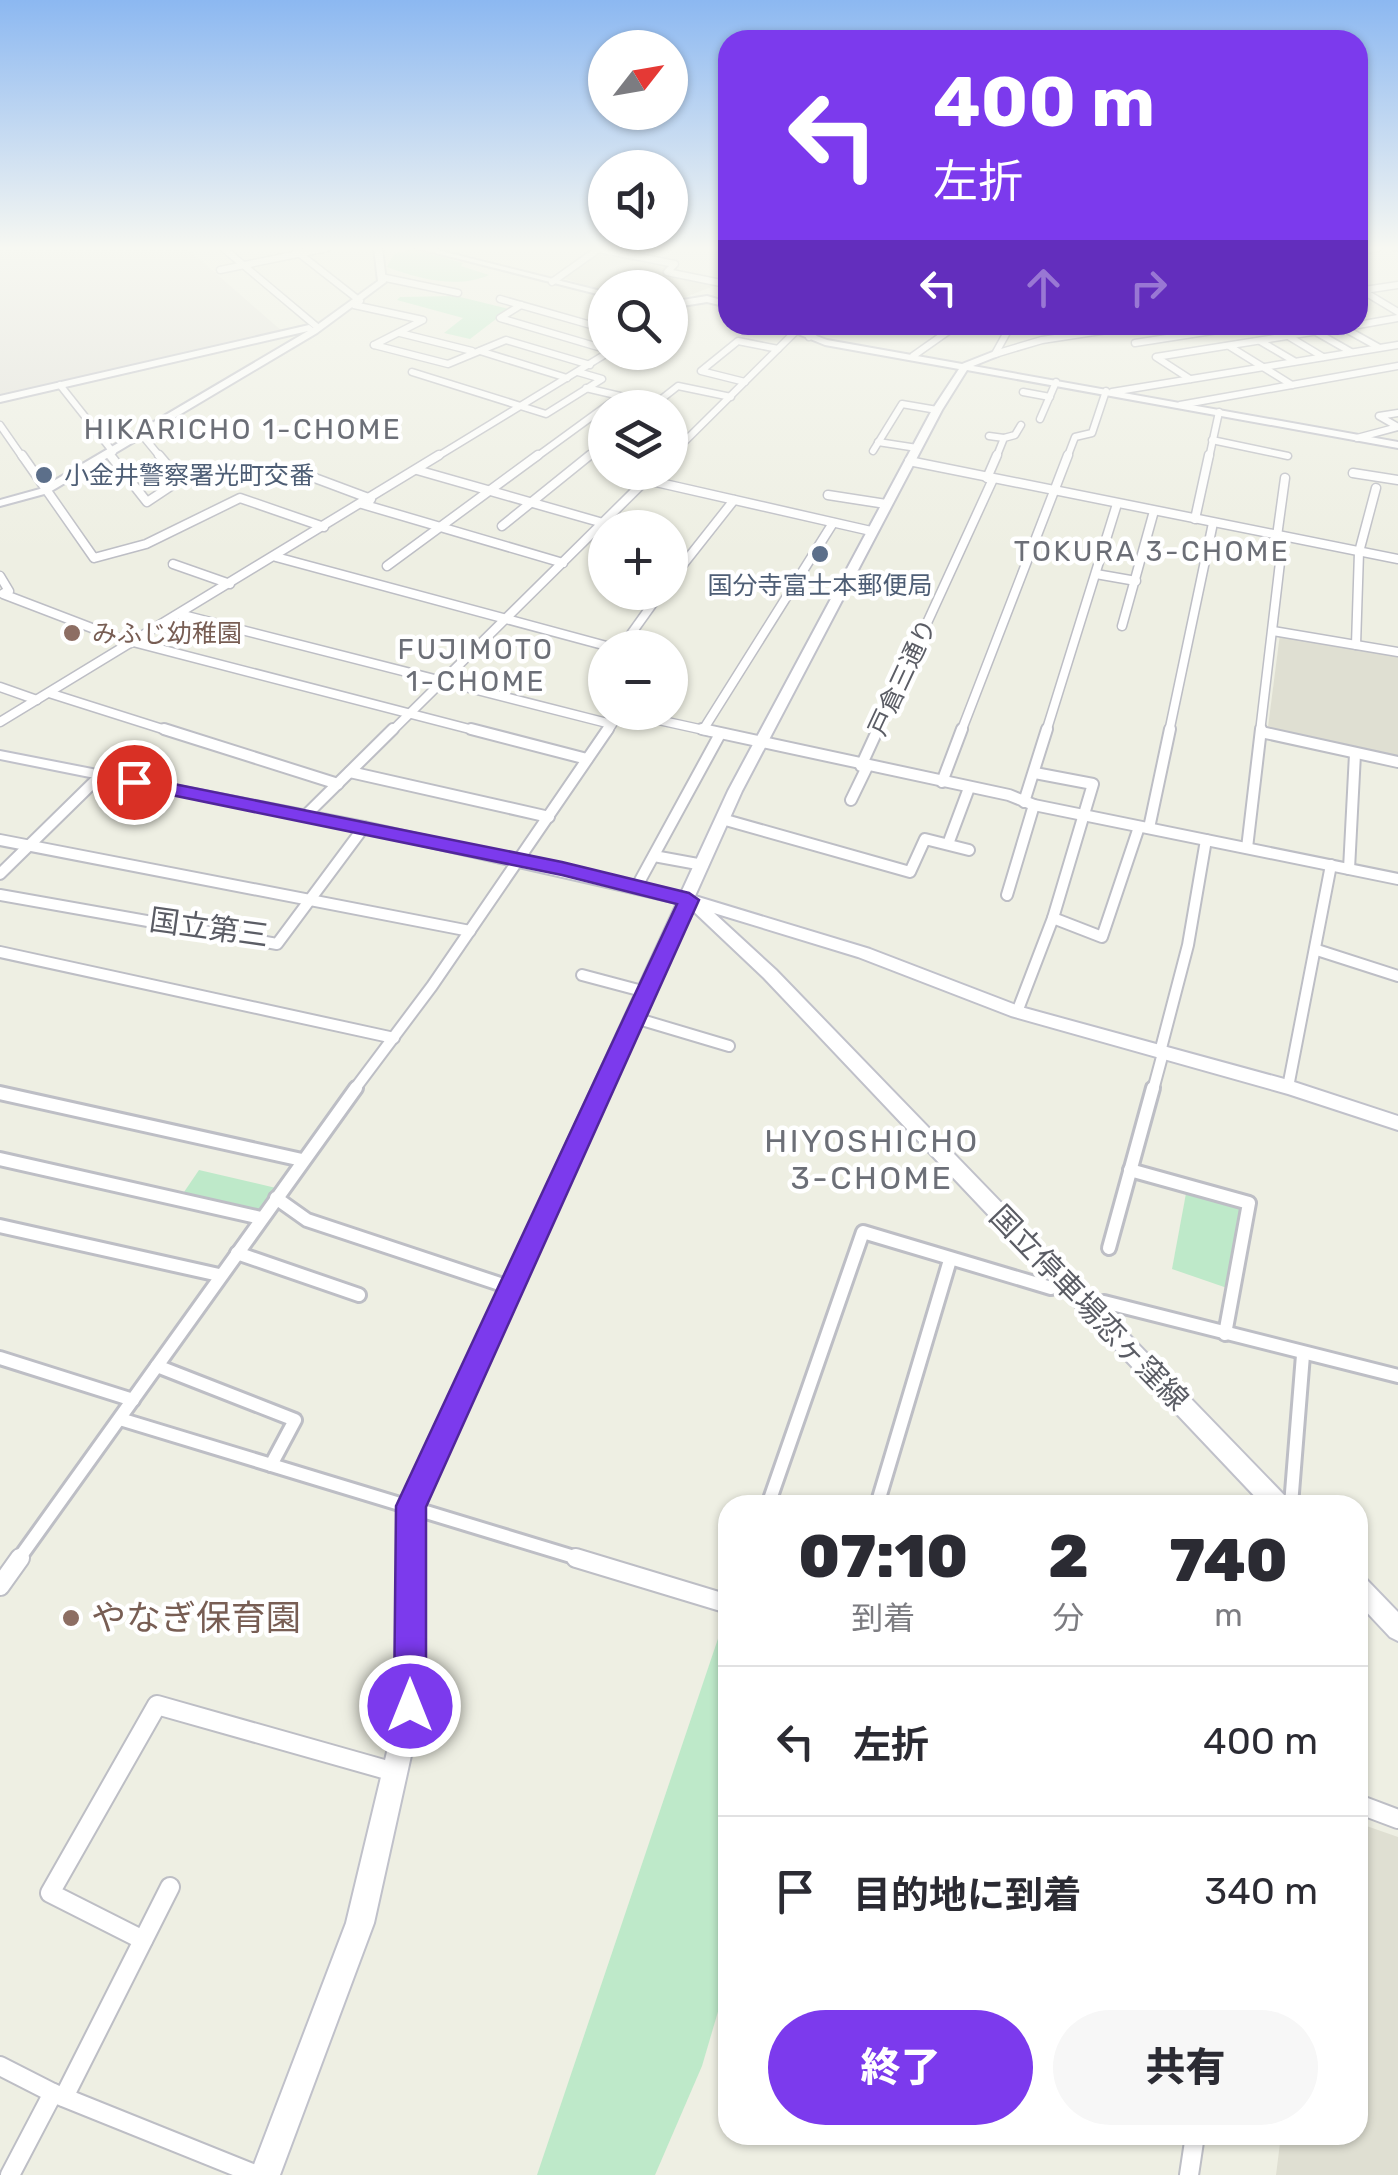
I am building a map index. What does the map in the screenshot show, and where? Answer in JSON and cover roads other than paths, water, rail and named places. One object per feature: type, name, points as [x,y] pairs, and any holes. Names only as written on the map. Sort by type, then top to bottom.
[{"type":"street","points":[[0,399],[214,350]]},
{"type":"street","points":[[0,503],[44,491],[280,350]]},
{"type":"street","points":[[392,350],[448,364],[482,350]]},
{"type":"street","points":[[472,350],[568,378]]},
{"type":"street","points":[[538,350],[588,364]]},
{"type":"street","points":[[728,350],[701,370],[745,382]]},
{"type":"street","points":[[688,438],[778,350]]},
{"type":"street","points":[[878,350],[1398,445]]},
{"type":"street","points":[[913,356],[922,350]]},
{"type":"street","points":[[995,354],[997,350]]},
{"type":"street","points":[[265,2175],[360,1924],[410,1706],[411,1506],[722,820],[871,532],[965,366],[1010,350]]},
{"type":"street","points":[[1190,379],[1156,357],[1206,350]]},
{"type":"street","points":[[1235,350],[1292,385]]},
{"type":"street","points":[[1273,350],[1294,362]]},
{"type":"street","points":[[1312,350],[1323,356]]},
{"type":"street","points":[[1348,350],[1352,352]]},
{"type":"street","points":[[1365,350],[1396,366]]},
{"type":"street","points":[[1109,392],[1369,350]]},
{"type":"street","points":[[0,722],[588,366]]},
{"type":"street","points":[[1180,405],[1396,366]]},
{"type":"street","points":[[412,372],[546,414],[602,379],[578,372]]},
{"type":"street","points":[[692,389],[710,374]]},
{"type":"street","points":[[1040,419],[1056,382]]},
{"type":"street","points":[[60,385],[147,502],[180,480],[142,435]]},
{"type":"street","points":[[673,390],[678,386],[730,396]]},
{"type":"street","points":[[387,566],[620,396],[586,388]]},
{"type":"street","points":[[1023,392],[1050,397]]},
{"type":"street","points":[[942,782],[1074,437],[1092,433],[1109,392]]},
{"type":"street","points":[[873,451],[902,404],[937,410]]},
{"type":"street","points":[[1195,519],[1218,412]]},
{"type":"street","points":[[1398,412],[1379,416],[1398,427]]},
{"type":"street","points":[[0,425],[94,558],[118,554],[213,515],[240,498],[324,527]]},
{"type":"street","points":[[988,436],[1015,436],[1021,426]]},
{"type":"street","points":[[1356,438],[1398,427]]},
{"type":"street","name":"戸倉三通り","points":[[851,800],[1004,438]]},
{"type":"street","points":[[1212,440],[1288,456]]},
{"type":"street","points":[[878,442],[917,448]]},
{"type":"street","points":[[502,526],[588,456]]},
{"type":"street","points":[[910,461],[1398,560]]},
{"type":"street","points":[[288,468],[372,498]]},
{"type":"street","points":[[417,470],[588,519]]},
{"type":"street","points":[[1353,473],[1398,480]]},
{"type":"street","points":[[1247,848],[1273,631],[1285,478]]},
{"type":"street","points":[[688,487],[871,532]]},
{"type":"street","points":[[1356,645],[1360,552],[1376,488]]},
{"type":"street","points":[[617,510],[636,490]]},
{"type":"street","points":[[828,495],[886,504]]},
{"type":"street","points":[[688,558],[734,500]]},
{"type":"street","points":[[362,504],[563,563]]},
{"type":"street","points":[[1007,895],[1035,773],[1117,504]]},
{"type":"street","points":[[1122,626],[1154,511]]},
{"type":"street","points":[[703,730],[833,522]]},
{"type":"street","points":[[1053,918],[1102,938],[1144,827],[1213,523]]},
{"type":"street","points":[[306,816],[588,539]]},
{"type":"street","points":[[276,556],[588,640]]},
{"type":"street","points":[[173,564],[230,584]]},
{"type":"street","points":[[1096,574],[1136,581]]},
{"type":"street","points":[[0,576],[9,591],[2,594]]},
{"type":"street","points":[[2,594],[132,643],[587,759]]},
{"type":"street","points":[[631,630],[647,610]]},
{"type":"street","points":[[179,614],[588,718]]},
{"type":"street","points":[[1273,631],[1398,652]]},
{"type":"street","points":[[0,687],[37,700]]},
{"type":"street","points":[[48,693],[338,784]]},
{"type":"street","points":[[688,727],[1029,804],[1398,879]]},
{"type":"street","points":[[0,1586],[470,931],[607,730]]},
{"type":"street","points":[[1261,732],[1398,762]]},
{"type":"street","points":[[637,886],[720,734]]},
{"type":"street","points":[[1350,869],[1355,754]]},
{"type":"street","name":"国立停車場恋ヶ窪線","points":[[0,756],[637,886],[864,953],[1017,1012],[1288,1087],[1398,1122]]},
{"type":"street","points":[[350,772],[549,817]]},
{"type":"street","points":[[1017,1012],[1053,918],[1093,784],[1035,773]]},
{"type":"street","points":[[0,874],[101,775]]},
{"type":"street","points":[[948,844],[969,788]]},
{"type":"street","points":[[722,820],[910,872],[925,839],[969,850]]},
{"type":"street","name":"国立第三","points":[[0,896],[277,944],[364,828]]},
{"type":"street","points":[[0,840],[470,931]]},
{"type":"street","points":[[1109,1248],[1188,945],[1206,840]]},
{"type":"street","points":[[654,856],[703,865]]},
{"type":"street","points":[[1288,1087],[1330,866]]},
{"type":"street","name":"国立停車場恋ヶ窪線","points":[[689,900],[740,944],[1268,1495]]},
{"type":"street","points":[[740,944],[746,929],[766,922]]},
{"type":"street","points":[[1317,950],[1398,976]]},
{"type":"street","points":[[0,952],[394,1038]]},
{"type":"street","points":[[582,976],[646,992]]},
{"type":"street","points":[[635,1018],[729,1046]]},
{"type":"street","points":[[0,1094],[302,1160]]},
{"type":"street","points":[[0,1159],[262,1218]]},
{"type":"street","points":[[1130,1170],[1249,1203],[1226,1334]]},
{"type":"street","points":[[276,1198],[307,1220],[512,1288]]},
{"type":"street","points":[[0,1226],[220,1275]]},
{"type":"street","points":[[771,1495],[863,1232],[1051,1288],[1063,1280]]},
{"type":"street","points":[[237,1253],[359,1294]]},
{"type":"street","points":[[880,1495],[950,1260]]},
{"type":"street","points":[[1091,1309],[1104,1302],[1398,1376]]},
{"type":"street","points":[[1292,1495],[1303,1354]]},
{"type":"street","points":[[0,1358],[133,1400]]},
{"type":"street","points":[[157,1366],[295,1420],[271,1465]]},
{"type":"street","points":[[120,1420],[718,1601]]},
{"type":"street","points":[[1368,1598],[1398,1629]]},
{"type":"street","points":[[143,1940],[50,1893],[157,1705],[394,1772]]},
{"type":"street","points":[[1368,1808],[1398,1819]]},
{"type":"street","points":[[10,2175],[59,2095],[170,1888]]},
{"type":"street","points":[[0,2066],[59,2095],[256,2175]]},
{"type":"street","points":[[1189,2175],[1194,2145]]},
{"type":"place","name":"小金井警察署光町交番","points":[[44,475]]},
{"type":"place","name":"国分寺富士本郵便局","points":[[820,554]]},
{"type":"place","name":"みふじ幼稚園","points":[[72,633]]},
{"type":"place","name":"やなぎ保育園","points":[[71,1618]]},
{"type":"district","name":"HIKARICHO 1-CHOME","points":[[243,429]]},
{"type":"district","name":"TOKURA 3-CHOME","points":[[1152,551]]},
{"type":"district","name":"FUJIMOTO 1-CHOME","points":[[476,665]]},
{"type":"district","name":"HIYOSHICHO 3-CHOME","points":[[872,1160]]}]
